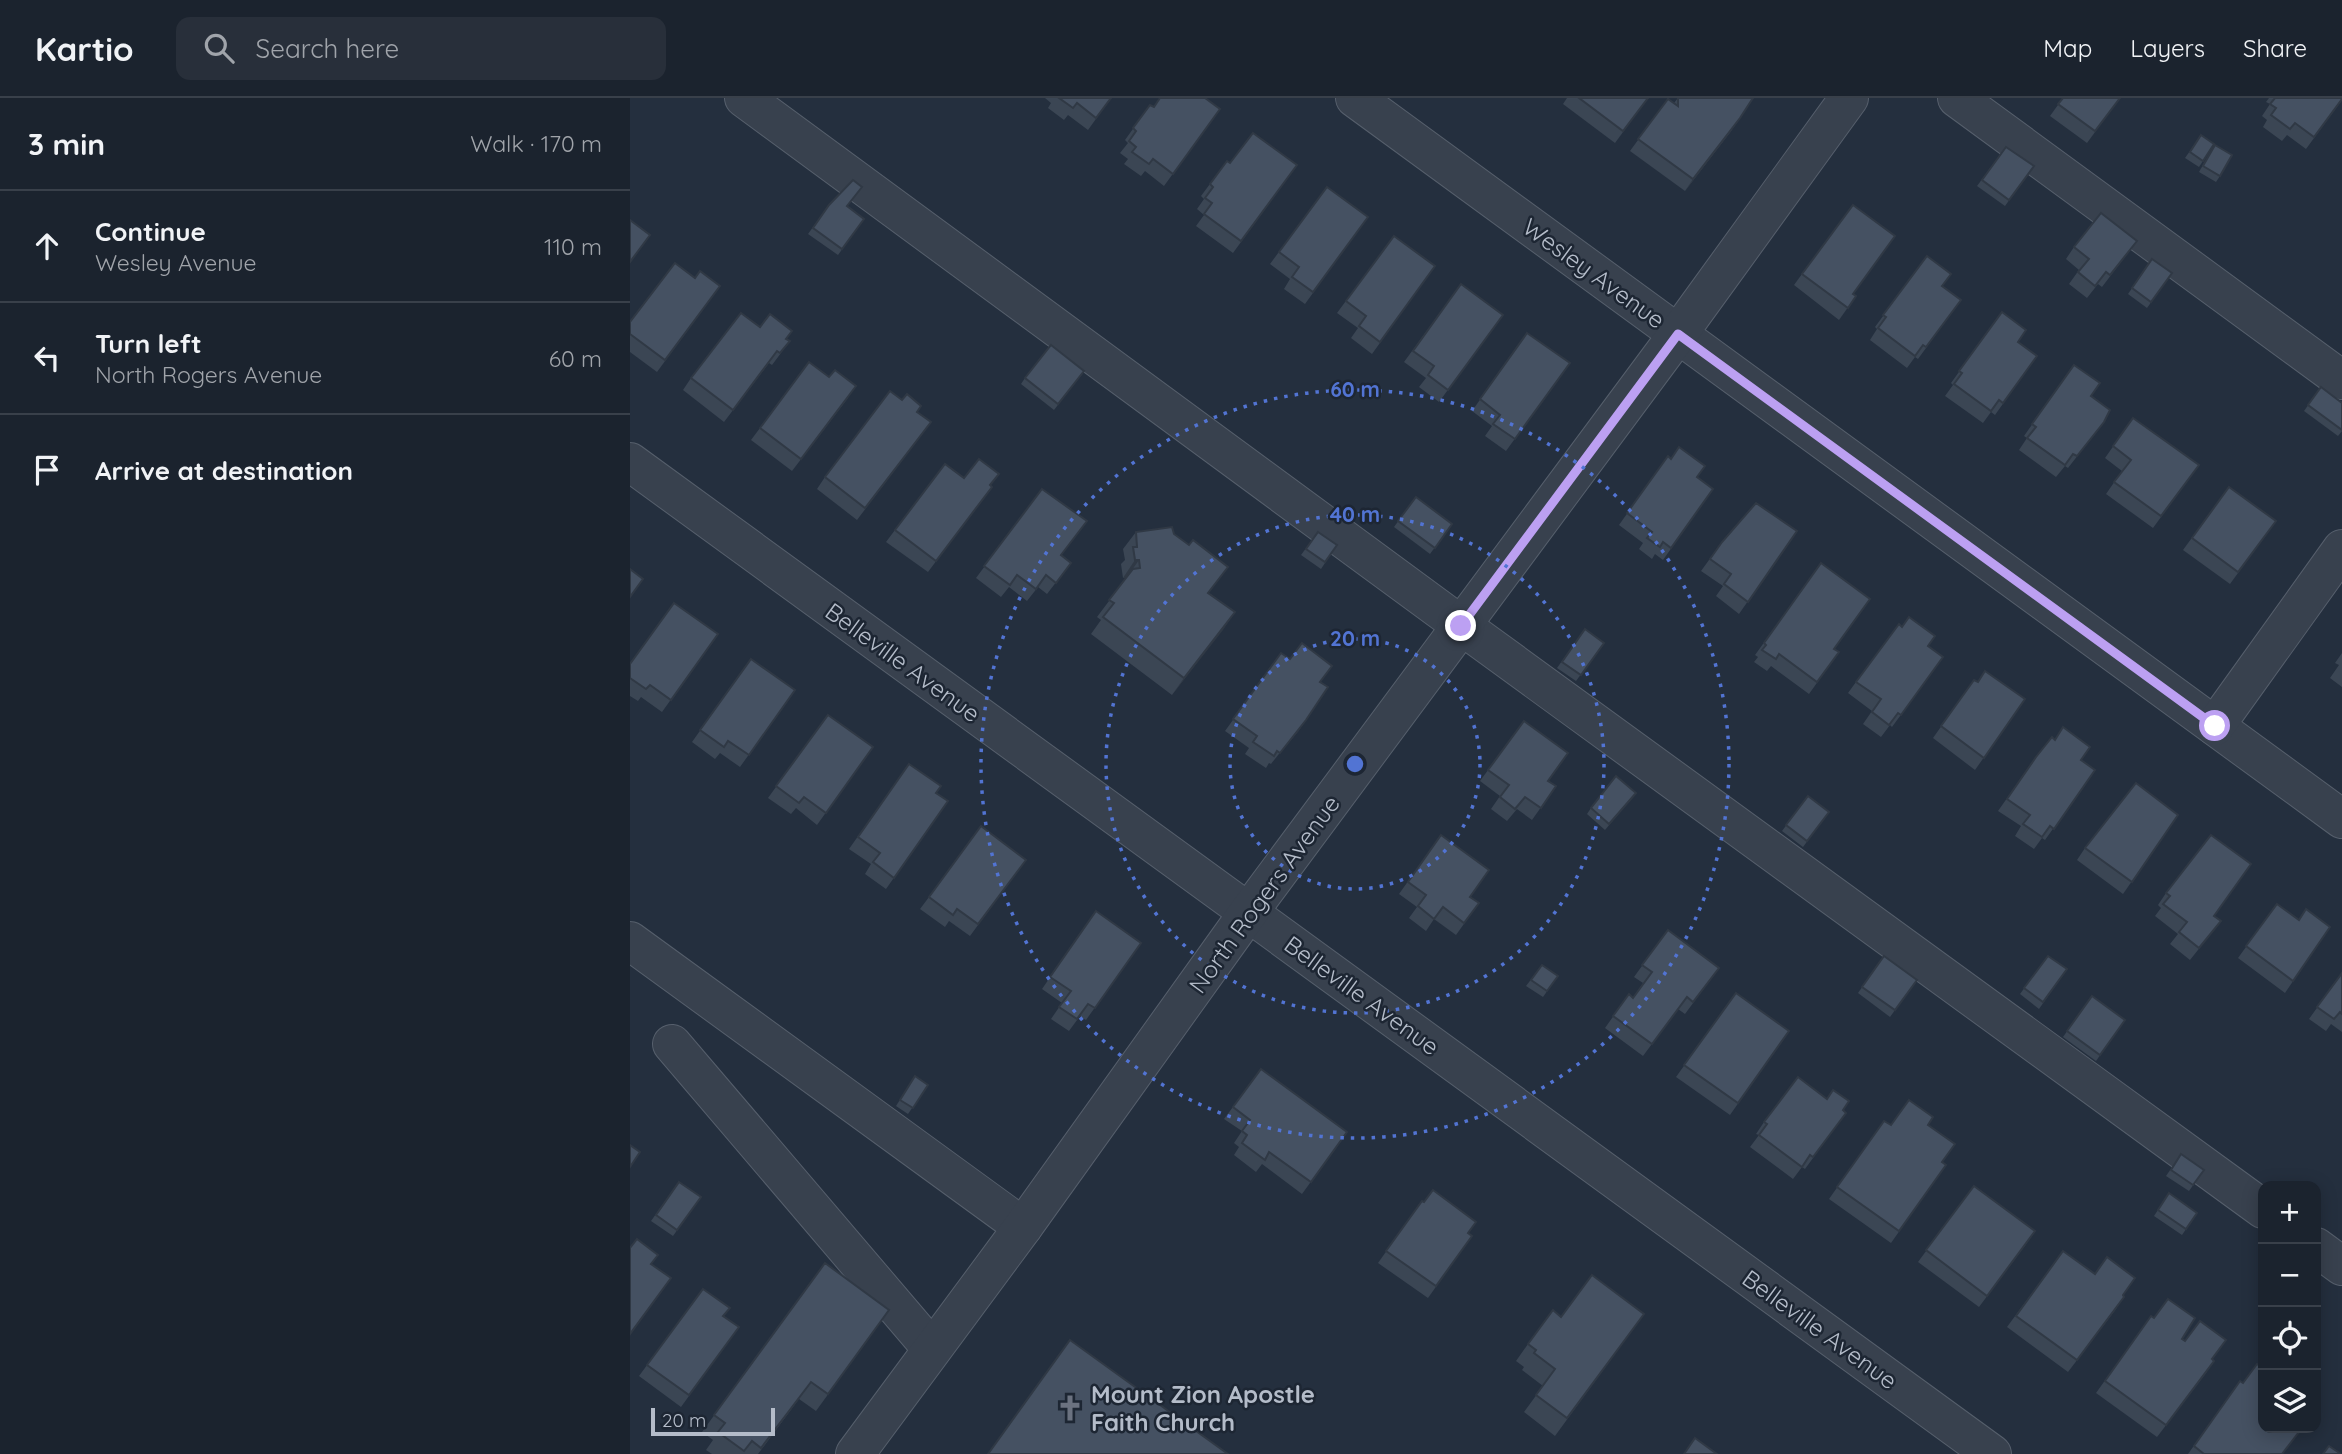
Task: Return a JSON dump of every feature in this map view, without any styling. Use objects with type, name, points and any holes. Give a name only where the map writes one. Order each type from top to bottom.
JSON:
[{"type":"street","points":[[744,98],[1461,626],[2258,1205]]},
{"type":"street","name":"Wesley Avenue","points":[[1355,98],[2342,819]]},
{"type":"street","name":"North Rogers Avenue","points":[[855,1454],[1023,1227],[1248,913],[1678,334],[1849,98]]},
{"type":"street","points":[[1957,98],[2342,380]]},
{"type":"street","name":"Belleville Avenue","points":[[630,463],[1992,1454]]},
{"type":"street","points":[[2215,726],[2342,549]]},
{"type":"street","points":[[630,941],[1023,1227]]},
{"type":"street","points":[[672,1044],[932,1349]]},
{"type":"street","points":[[2321,1251],[2342,1266]]},
{"type":"building","points":[[1059,98],[1111,98],[1096,118],[1077,103],[1073,108]]},
{"type":"building","points":[[1160,98],[1205,98],[1220,109],[1173,174],[1153,159],[1149,164],[1132,152],[1136,147],[1129,141],[1136,131],[1133,128],[1150,105],[1154,107]]},
{"type":"building","points":[[1579,98],[1648,98],[1623,131]]},
{"type":"building","points":[[1678,98],[1753,98],[1693,179],[1638,139],[1668,99],[1678,106]]},
{"type":"building","points":[[2063,98],[2120,98],[2095,131],[2058,104]]},
{"type":"building","points":[[2275,98],[2342,99],[2314,137],[2295,123],[2290,129],[2271,115],[2276,108],[2270,104]]},
{"type":"building","points":[[1253,133],[1297,165],[1241,241],[1204,214],[1212,203],[1205,198],[1213,187],[1210,184]]},
{"type":"building","points":[[2201,135],[2214,144],[2203,161],[2190,152]]},
{"type":"building","points":[[2215,145],[2232,155],[2220,176],[2203,166]]},
{"type":"building","points":[[2006,147],[2034,166],[2009,200],[1982,180]]},
{"type":"building","points":[[853,180],[862,187],[847,206],[864,219],[842,249],[813,228],[829,205]]},
{"type":"building","points":[[1327,187],[1368,217],[1313,292],[1292,277],[1299,267],[1279,252]]},
{"type":"building","points":[[1853,205],[1895,236],[1853,294],[1856,296],[1848,308],[1802,274]]},
{"type":"building","points":[[2101,213],[2137,241],[2110,275],[2106,272],[2095,286],[2078,272],[2089,259],[2074,247]]},
{"type":"building","points":[[630,220],[650,235],[630,262]]},
{"type":"building","points":[[1394,236],[1435,266],[1380,342],[1359,326],[1366,316],[1346,301]]},
{"type":"building","points":[[1927,256],[1951,274],[1942,286],[1961,300],[1926,347],[1923,345],[1915,356],[1878,328],[1886,317],[1883,315]]},
{"type":"building","points":[[2152,259],[2172,273],[2151,302],[2132,288]]},
{"type":"building","points":[[675,263],[695,278],[700,271],[720,286],[665,360],[630,334],[630,322]]},
{"type":"building","points":[[1461,284],[1503,315],[1448,390],[1428,375],[1434,366],[1413,351]]},
{"type":"building","points":[[2002,312],[2026,330],[2018,342],[2037,356],[2003,403],[1999,400],[1991,411],[1954,384],[1962,373],[1959,371]]},
{"type":"building","points":[[741,313],[760,327],[770,314],[792,331],[786,339],[790,341],[780,353],[777,351],[733,410],[691,378]]},
{"type":"building","points":[[1527,333],[1570,363],[1515,439],[1493,424],[1500,415],[1480,399]]},
{"type":"building","points":[[1051,345],[1084,371],[1058,404],[1025,378]]},
{"type":"building","points":[[809,362],[829,377],[835,370],[856,386],[801,459],[760,428]]},
{"type":"building","points":[[2074,365],[2100,383],[2091,396],[2110,410],[2104,422],[2077,456],[2073,454],[2065,465],[2027,438],[2036,427],[2032,424]]},
{"type":"building","points":[[2321,387],[2342,403],[2342,430],[2308,405]]},
{"type":"building","points":[[890,391],[902,400],[907,394],[921,406],[917,412],[931,422],[865,508],[825,477]]},
{"type":"building","points":[[2133,418],[2199,465],[2161,516],[2114,482],[2131,460],[2113,446]]},
{"type":"building","points":[[1679,447],[1705,466],[1697,477],[1713,489],[1671,548],[1663,542],[1660,547],[1647,538],[1652,532],[1627,513],[1668,456],[1671,459]]},
{"type":"building","points":[[979,459],[999,474],[936,561],[895,530],[945,464],[964,478]]},
{"type":"building","points":[[2229,487],[2276,521],[2238,572],[2192,538]]},
{"type":"building","points":[[1042,489],[1087,521],[1061,555],[1071,563],[1056,583],[1046,575],[1036,589],[1017,575],[1010,585],[984,566]]},
{"type":"building","points":[[1416,497],[1452,524],[1435,548],[1398,521]]},
{"type":"building","points":[[1756,503],[1797,531],[1748,602],[1724,584],[1731,574],[1710,559]]},
{"type":"building","points":[[1172,527],[1174,534],[1189,545],[1193,540],[1228,567],[1208,593],[1235,612],[1184,678],[1103,617],[1114,603],[1109,600],[1133,569],[1140,568],[1139,560],[1135,560],[1133,547],[1137,547],[1136,532]]},
{"type":"building","points":[[1318,532],[1337,545],[1325,562],[1306,549]]},
{"type":"building","points":[[1821,563],[1870,599],[1834,649],[1839,652],[1817,682],[1779,654],[1776,659],[1762,650],[1766,645],[1764,643]]},
{"type":"building","points":[[630,569],[643,579],[630,597]]},
{"type":"building","points":[[674,603],[718,634],[671,700],[650,685],[646,689],[630,678],[630,664]]},
{"type":"building","points":[[1909,617],[1935,636],[1928,646],[1943,657],[1901,715],[1898,713],[1889,725],[1872,712],[1881,699],[1856,682],[1899,624],[1902,627]]},
{"type":"building","points":[[1585,629],[1604,643],[1581,675],[1562,662]]},
{"type":"building","points":[[1302,643],[1332,666],[1320,682],[1328,687],[1306,720],[1280,753],[1277,751],[1274,756],[1253,742],[1257,736],[1233,719],[1281,653],[1290,659]]},
{"type":"building","points":[[751,659],[795,690],[749,755],[728,741],[724,747],[700,730]]},
{"type":"building","points":[[1985,671],[2025,699],[1984,758],[1941,726],[1974,680],[1978,682]]},
{"type":"building","points":[[828,715],[873,747],[826,813],[804,797],[799,803],[776,786]]},
{"type":"building","points":[[1524,721],[1568,753],[1548,781],[1556,786],[1541,808],[1525,797],[1515,809],[1500,797],[1509,785],[1488,770]]},
{"type":"building","points":[[2063,727],[2090,747],[2081,760],[2095,770],[2054,829],[2050,826],[2042,837],[2023,824],[2030,815],[2007,799],[2036,757],[2052,737],[2055,740]]},
{"type":"building","points":[[909,764],[941,786],[936,793],[948,801],[894,878],[873,862],[880,853],[858,837]]},
{"type":"building","points":[[1616,776],[1636,793],[1609,824],[1591,808]]},
{"type":"building","points":[[2136,783],[2178,815],[2132,882],[2085,848]]},
{"type":"building","points":[[1808,796],[1829,812],[1807,841],[1786,825]]},
{"type":"building","points":[[981,826],[1026,860],[978,924],[957,909],[953,915],[929,897]]},
{"type":"building","points":[[1441,835],[1489,870],[1470,897],[1479,903],[1464,923],[1443,907],[1434,919],[1418,906],[1426,895],[1408,882]]},
{"type":"building","points":[[2211,835],[2251,864],[2214,916],[2221,921],[2199,948],[2179,932],[2187,922],[2163,904],[2170,896],[2166,893]]},
{"type":"building","points":[[2277,904],[2299,920],[2306,909],[2330,927],[2293,981],[2246,946]]},
{"type":"building","points":[[1096,911],[1141,943],[1095,1008],[1088,1004],[1077,1019],[1059,1007],[1071,991],[1050,977]]},
{"type":"building","points":[[1668,930],[1719,968],[1693,1002],[1687,997],[1652,1044],[1613,1016],[1629,994],[1633,998],[1652,972],[1642,965]]},
{"type":"building","points":[[1884,956],[1917,980],[1895,1010],[1862,987]]},
{"type":"building","points":[[2048,956],[2067,969],[2043,1002],[2024,988]]},
{"type":"building","points":[[1542,965],[1558,976],[1547,991],[1531,980]]},
{"type":"building","points":[[2342,973],[2342,1014],[2340,1012],[2334,1019],[2317,1007]]},
{"type":"building","points":[[1736,993],[1789,1031],[1738,1103],[1684,1065]]},
{"type":"building","points":[[2092,996],[2125,1020],[2100,1055],[2067,1031]]},
{"type":"building","points":[[1261,1069],[1347,1132],[1311,1182],[1269,1152],[1265,1160],[1242,1143],[1247,1135],[1242,1131],[1250,1120],[1233,1107]]},
{"type":"building","points":[[915,1076],[928,1085],[913,1108],[900,1100]]},
{"type":"building","points":[[1798,1077],[1827,1099],[1833,1090],[1849,1101],[1843,1110],[1846,1113],[1813,1157],[1810,1155],[1802,1167],[1759,1135],[1767,1124],[1764,1122]]},
{"type":"building","points":[[1909,1100],[1933,1117],[1928,1125],[1955,1144],[1942,1162],[1946,1165],[1899,1231],[1837,1187],[1884,1121],[1891,1125]]},
{"type":"building","points":[[630,1145],[640,1152],[630,1167]]},
{"type":"building","points":[[2181,1154],[2204,1170],[2193,1185],[2171,1170]]},
{"type":"building","points":[[679,1182],[701,1197],[677,1230],[656,1215]]},
{"type":"building","points":[[1974,1186],[2035,1231],[1987,1296],[1926,1250]]},
{"type":"building","points":[[1433,1190],[1476,1222],[1468,1233],[1472,1236],[1436,1286],[1386,1251]]},
{"type":"building","points":[[2169,1193],[2197,1213],[2186,1229],[2158,1210]]},
{"type":"building","points":[[637,1239],[658,1255],[651,1264],[671,1278],[630,1334],[630,1248]]},
{"type":"building","points":[[2063,1251],[2095,1274],[2107,1257],[2135,1278],[2077,1360],[2016,1316]]},
{"type":"building","points":[[825,1263],[889,1310],[828,1394],[811,1382],[761,1448],[752,1441],[744,1451],[718,1432],[725,1423],[714,1415]]},
{"type":"building","points":[[1592,1275],[1644,1314],[1567,1418],[1536,1395],[1555,1369],[1534,1353],[1536,1350],[1528,1344],[1553,1310],[1561,1317]]},
{"type":"building","points":[[703,1289],[730,1308],[723,1316],[739,1327],[689,1395],[647,1365]]},
{"type":"building","points":[[2168,1299],[2195,1318],[2182,1339],[2185,1341],[2200,1321],[2226,1340],[2212,1359],[2214,1361],[2166,1425],[2105,1381],[2151,1316],[2154,1318]]},
{"type":"building","name":"Mount Zion Apostle Faith Church","points":[[1070,1340],[1228,1454],[988,1454]]},
{"type":"building","points":[[2258,1365],[2258,1433],[2298,1433],[2282,1454],[2204,1454],[2194,1446],[2240,1381],[2243,1383]]},
{"type":"building","points":[[1695,1438],[1717,1454],[1684,1454]]},
{"type":"building","points":[[2329,1446],[2341,1454],[2323,1454]]},
{"type":"place","name":"Mount Zion Apostle Faith Church","points":[[1070,1408]]},
{"type":"route","points":[[1461,626],[1678,334],[2215,726]]}]
